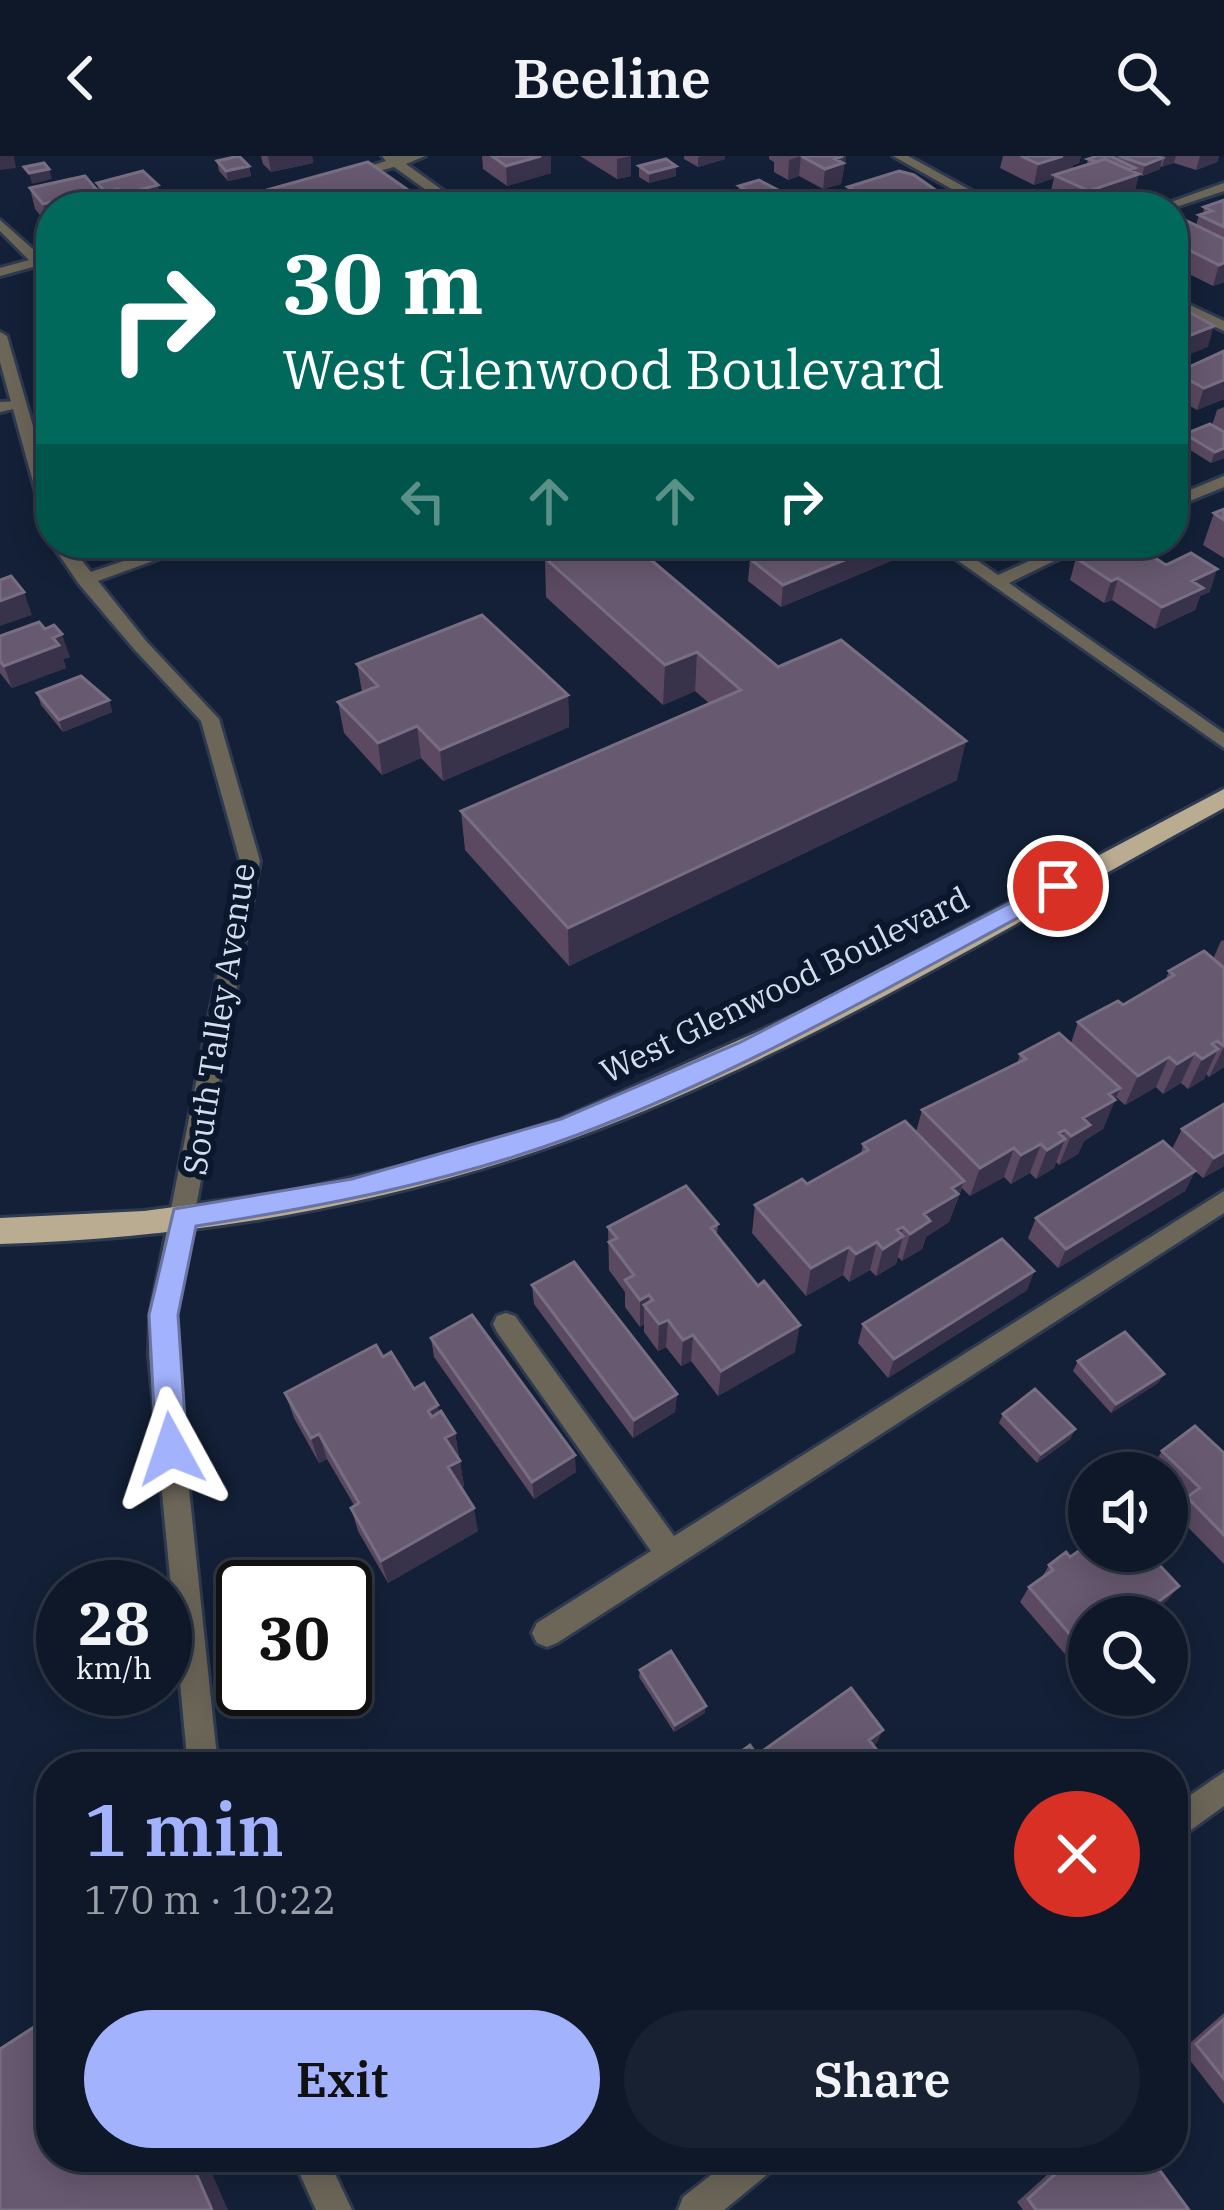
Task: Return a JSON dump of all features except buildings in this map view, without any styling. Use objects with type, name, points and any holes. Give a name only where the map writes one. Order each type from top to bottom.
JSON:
[{"type":"main road","name":"West Glenwood Boulevard","points":[[0,1231],[184,1217],[282,1204],[424,1172],[609,1112],[788,1030],[1224,797]]},
{"type":"street","points":[[326,182],[390,159],[418,156]]},
{"type":"street","points":[[898,156],[966,192]]},
{"type":"street","points":[[390,159],[437,192]]},
{"type":"street","points":[[1188,199],[1224,187]]},
{"type":"street","points":[[0,224],[36,253]]},
{"type":"street","points":[[0,272],[36,262]]},
{"type":"street","points":[[1188,309],[1224,327]]},
{"type":"street","points":[[0,336],[36,464]]},
{"type":"street","points":[[0,407],[20,406]]},
{"type":"street","points":[[1188,497],[1224,481]]},
{"type":"street","name":"South Talley Avenue","points":[[70,558],[210,719],[250,861],[167,1294],[163,1355],[202,1752]]},
{"type":"street","points":[[85,580],[150,558]]},
{"type":"street","points":[[962,558],[1224,742]]},
{"type":"street","points":[[996,582],[1050,558]]},
{"type":"street","points":[[547,1633],[1224,1201]]},
{"type":"street","points":[[506,1324],[670,1554]]},
{"type":"street","points":[[1188,1816],[1224,1786]]},
{"type":"street","points":[[316,2172],[334,2210]]},
{"type":"street","points":[[696,2210],[743,2172]]},
{"type":"route","points":[[171,1449],[164,1315],[184,1217],[352,1190],[568,1128],[693,1077],[1058,886]]}]
